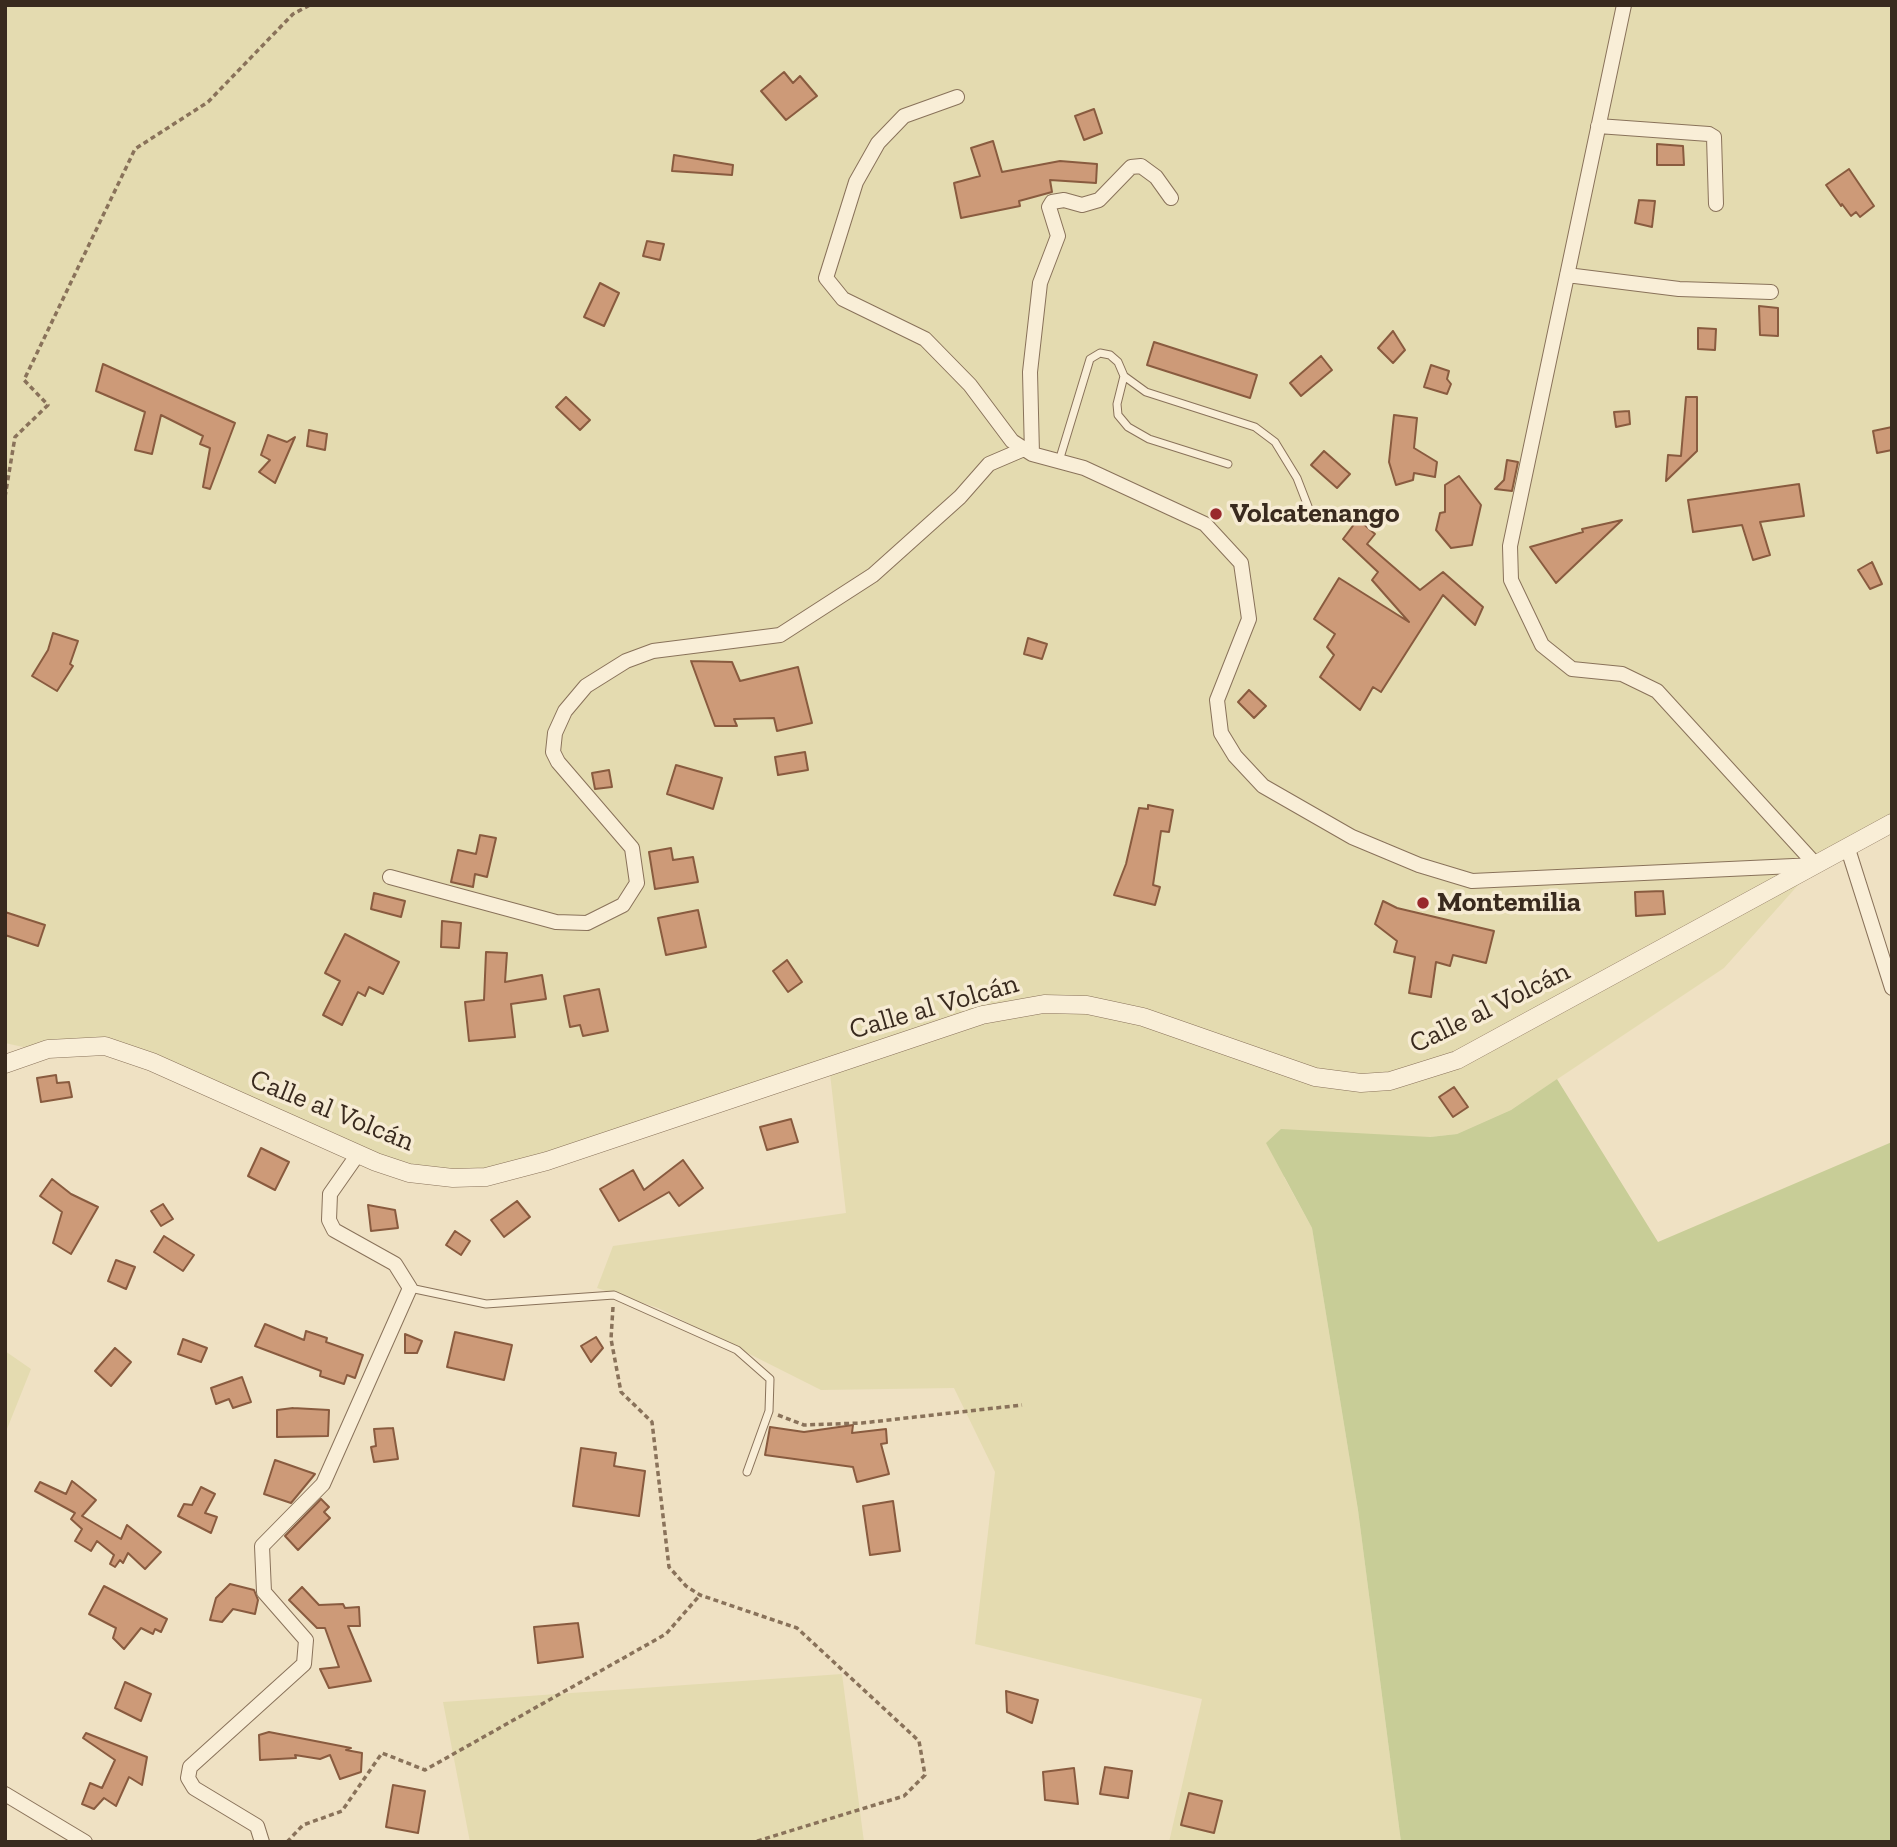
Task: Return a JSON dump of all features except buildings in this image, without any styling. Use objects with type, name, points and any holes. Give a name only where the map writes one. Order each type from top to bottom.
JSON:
[{"type":"street","points":[[1623,5],[1510,546],[1511,580],[1542,645],[1572,669],[1622,674],[1657,691],[1816,865]]},
{"type":"street","points":[[957,97],[904,116],[878,143],[856,182],[826,278],[843,299],[925,340],[970,386],[1012,441],[1028,451],[1084,468],[1205,524],[1241,563],[1249,620],[1217,700],[1221,733],[1235,756],[1263,786],[1352,837],[1419,865],[1472,881],[1816,865]]},
{"type":"street","points":[[1598,127],[1709,134],[1714,137],[1716,204]]},
{"type":"street","points":[[1028,451],[1030,372],[1040,283],[1058,236],[1049,207],[1052,202],[1064,200],[1082,205],[1099,200],[1131,167],[1141,166],[1156,177],[1171,198]]},
{"type":"street","points":[[1567,275],[1679,289],[1771,292]]},
{"type":"street","points":[[390,877],[556,922],[587,923],[623,905],[637,883],[632,848],[558,762],[553,752],[555,733],[565,711],[586,686],[601,674],[653,651],[780,635],[873,575],[960,497],[989,464],[1028,451]]},
{"type":"street","name":"Calle al Volcán","points":[[5,1065],[48,1049],[105,1046],[152,1062],[358,1154],[424,1175],[486,1177],[547,1161],[990,1013],[1044,1004],[1096,1006],[1143,1017],[1315,1077],[1361,1083],[1390,1081],[1457,1059],[1892,823]]},
{"type":"street","points":[[1848,849],[1892,988]]},
{"type":"street","points":[[262,1842],[257,1826],[194,1788],[188,1778],[190,1767],[304,1664],[306,1640],[264,1592],[262,1546],[323,1484],[410,1288],[395,1264],[334,1230],[329,1220],[330,1195],[358,1154]]},
{"type":"street","points":[[5,1794],[85,1842]]},
{"type":"lane","points":[[1059,461],[1090,359],[1100,353],[1110,355],[1124,376],[1146,392],[1255,427],[1275,442],[1287,458],[1309,509]]},
{"type":"lane","points":[[1124,376],[1117,404],[1118,415],[1128,427],[1149,439],[1228,464]]},
{"type":"lane","points":[[410,1288],[486,1304],[614,1295],[737,1350],[770,1379],[769,1411],[747,1472]]},
{"type":"path","points":[[5,497],[15,437],[48,405],[24,380],[135,149],[208,102],[293,14],[310,5]]},
{"type":"path","points":[[614,1295],[611,1339],[621,1392],[652,1422],[669,1567],[686,1586],[700,1595],[797,1628],[919,1741],[925,1775],[904,1796],[754,1842]]},
{"type":"path","points":[[769,1411],[804,1425],[862,1423],[1022,1405]]},
{"type":"path","points":[[286,1842],[303,1825],[342,1811],[382,1753],[425,1770],[666,1634],[700,1595]]},
{"type":"shaded area","points":[[5,5],[1892,5],[1892,823],[1816,865],[1724,968],[1511,1110],[1457,1134],[1430,1137],[1284,1177],[1312,1228],[1358,1510],[1401,1842],[1169,1842],[1202,1699],[975,1644],[995,1472],[954,1388],[821,1390],[658,1308],[597,1288],[613,1246],[846,1213],[829,1065],[486,1177],[401,1170],[135,1055],[41,1051],[5,1043]]},
{"type":"shaded area","points":[[5,1351],[31,1369],[5,1434]]},
{"type":"shaded area","points":[[842,1674],[864,1842],[470,1842],[443,1702]]},
{"type":"green space","points":[[1557,1079],[1658,1242],[1892,1142],[1892,1842],[1401,1842],[1358,1510],[1312,1228],[1266,1143],[1281,1129],[1430,1137],[1457,1134],[1511,1110]]},
{"type":"place","name":"Volcatenango","points":[[1216,514]]},
{"type":"place","name":"Montemilia","points":[[1423,903]]}]
